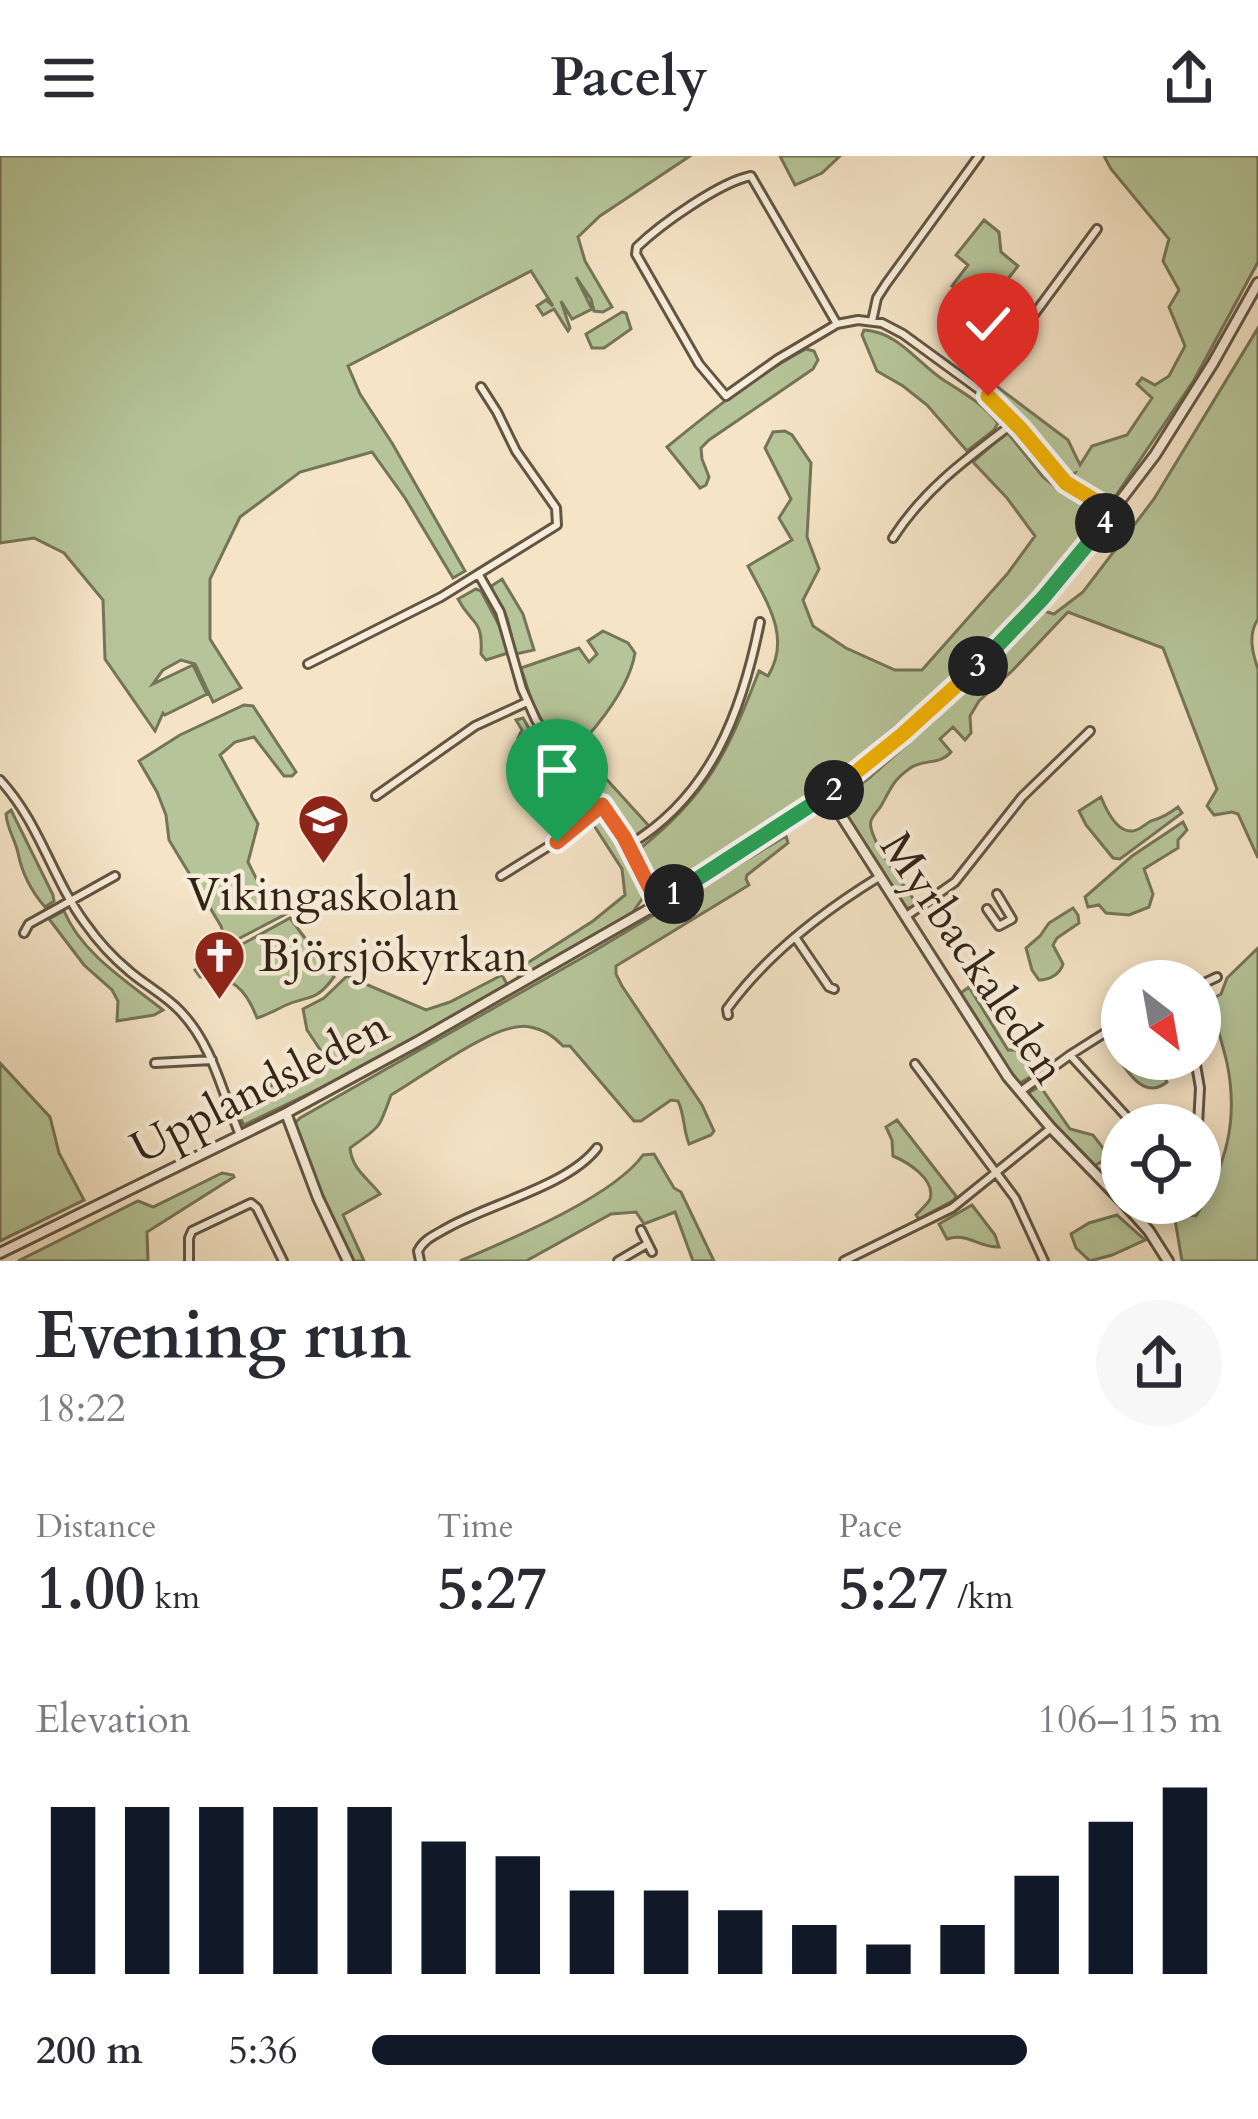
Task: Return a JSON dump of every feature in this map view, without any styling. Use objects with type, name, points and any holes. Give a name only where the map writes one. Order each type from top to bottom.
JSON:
[{"type":"street","points":[[872,321],[886,284],[979,157]]},
{"type":"street","points":[[837,324],[752,176],[676,216],[640,243],[636,254],[699,364],[726,396],[837,324],[872,321],[903,334],[979,389],[1015,422],[1066,483],[1114,512]]},
{"type":"street","points":[[979,389],[1097,229]]},
{"type":"street","name":"Upplandsleden","points":[[0,1253],[286,1113],[417,1042],[658,904],[828,795],[972,672],[1054,585],[1155,455],[1258,283]]},
{"type":"street","points":[[308,664],[479,575],[557,525],[556,508],[516,451],[481,387]]},
{"type":"street","points":[[893,538],[936,484],[1015,422]]},
{"type":"street","points":[[479,575],[500,612],[527,702],[552,748],[602,805],[658,904]]},
{"type":"street","points":[[628,845],[669,817],[713,760],[743,692],[760,622]]},
{"type":"street","points":[[376,796],[479,724],[527,702]]},
{"type":"street","points":[[904,917],[955,882],[1022,797],[1090,731]]},
{"type":"street","points":[[0,780],[34,827],[70,901],[100,943],[178,1008],[199,1036],[240,1135]]},
{"type":"street","name":"Myrbackaleden","points":[[828,795],[990,1052],[1051,1129],[1101,1180]]},
{"type":"street","points":[[501,876],[557,842],[602,805]]},
{"type":"street","points":[[24,933],[28,924],[115,876]]},
{"type":"street","points":[[728,1015],[737,995],[795,938],[879,877]]},
{"type":"street","points":[[987,909],[999,926],[1012,919],[997,894]]},
{"type":"street","points":[[795,938],[834,989]]},
{"type":"street","points":[[1020,1092],[1101,1035]]},
{"type":"street","points":[[1070,1054],[1115,1104]]},
{"type":"street","points":[[155,1063],[212,1060]]},
{"type":"street","points":[[914,1064],[1020,1206],[1044,1261]]},
{"type":"street","points":[[286,1113],[345,1260]]},
{"type":"street","points":[[844,1261],[952,1208],[1051,1129]]},
{"type":"street","points":[[420,1261],[423,1242],[472,1214],[562,1175],[596,1148]]},
{"type":"street","points":[[189,1261],[191,1231],[251,1203],[283,1261]]},
{"type":"street","name":"Myrbackaleden","points":[[1143,1224],[1168,1261]]},
{"type":"street","points":[[618,1261],[650,1248],[641,1230]]},
{"type":"green space","points":[[0,156],[690,156],[600,216],[578,237],[585,261],[612,307],[594,311],[576,277],[592,309],[572,319],[561,301],[568,331],[554,309],[543,315],[537,306],[546,300],[553,306],[531,271],[348,366],[465,571],[453,578],[372,452],[300,472],[240,517],[210,579],[210,639],[241,688],[213,702],[195,664],[181,660],[163,670],[153,684],[193,665],[207,694],[163,713],[155,731],[105,659],[103,600],[64,553],[34,538],[0,543]]},
{"type":"green space","points":[[780,156],[840,156],[822,173],[795,185]]},
{"type":"green space","points":[[1104,156],[1258,156],[1258,262],[1194,380],[1096,525],[977,656],[826,785],[661,894],[637,851],[682,811],[713,771],[759,671],[768,676],[775,662],[774,620],[748,566],[792,540],[779,518],[791,499],[765,448],[773,432],[792,435],[811,463],[807,537],[819,569],[803,600],[813,626],[846,648],[895,670],[922,670],[1035,536],[973,462],[1007,432],[1043,477],[1062,492],[1075,473],[1067,475],[986,392],[991,382],[1068,440],[1080,465],[1092,446],[1127,435],[1152,398],[1137,384],[1142,378],[1155,385],[1169,376],[1185,346],[1169,307],[1179,290],[1163,261],[1169,239]]},
{"type":"green space","points":[[984,220],[999,232],[1001,252],[1018,266],[986,307],[952,286],[968,265],[956,255]]},
{"type":"green space","points":[[622,312],[631,329],[604,348],[592,348],[586,334]]},
{"type":"green space","points":[[1258,328],[1258,619],[1252,643],[1258,669],[1258,858],[1238,814],[1214,815],[1207,806],[1217,789],[1163,648],[1068,612],[979,701],[965,740],[953,727],[940,739],[951,752],[903,773],[873,817],[875,838],[916,903],[903,909],[842,808],[843,797],[930,724],[1039,615],[1044,611],[1054,614],[1083,592],[1154,499]]},
{"type":"green space","points":[[864,330],[898,342],[973,399],[998,423],[994,430],[967,451],[927,405],[877,371]]},
{"type":"green space","points":[[806,349],[814,351],[818,360],[813,369],[701,448],[709,477],[700,488],[667,447],[751,382]]},
{"type":"green space","points":[[502,579],[523,614],[534,650],[516,654],[507,618],[490,587]]},
{"type":"green space","points":[[476,589],[500,627],[508,653],[486,660],[478,627],[458,599]]},
{"type":"green space","points":[[603,631],[628,643],[635,653],[620,691],[580,750],[649,826],[630,840],[553,742],[521,668],[579,648],[589,662],[597,654],[588,641]]},
{"type":"green space","points":[[244,705],[253,706],[296,772],[284,776],[254,737],[235,742],[220,755],[258,824],[248,862],[286,914],[211,953],[208,949],[223,933],[221,926],[169,840],[166,815],[139,761],[180,735]]},
{"type":"green space","points":[[523,718],[553,770],[583,804],[585,809],[577,815],[529,761],[518,738],[522,730],[516,720]]},
{"type":"green space","points":[[1101,797],[1112,818],[1127,831],[1178,807],[1182,813],[1120,859],[1113,858],[1079,811]]},
{"type":"green space","points":[[11,810],[53,895],[54,901],[45,907],[22,868],[6,814]]},
{"type":"green space","points":[[600,819],[643,885],[642,899],[633,912],[521,980],[515,971],[625,895],[622,869],[593,824]]},
{"type":"green space","points":[[1183,822],[1187,830],[1178,848],[1144,869],[1153,894],[1149,907],[1129,915],[1106,913],[1099,905],[1088,907],[1085,897],[1132,856]]},
{"type":"green space","points":[[786,836],[788,843],[747,875],[749,885],[616,966],[622,986],[702,1105],[714,1131],[711,1135],[689,1144],[678,1101],[671,1100],[634,1121],[570,1046],[530,1027],[499,1032],[391,1095],[377,1127],[350,1148],[357,1168],[380,1194],[343,1215],[364,1261],[351,1261],[319,1191],[295,1123],[300,1118]]},
{"type":"green space","points":[[1073,908],[1079,923],[1053,945],[1062,968],[1039,980],[1026,948],[1049,923]]},
{"type":"green space","points":[[64,911],[94,954],[163,1010],[117,1021],[118,1001],[112,990],[84,965],[49,919]]},
{"type":"green space","points":[[290,918],[334,977],[316,995],[257,1018],[236,986],[221,978],[200,977],[195,970]]},
{"type":"green space","points":[[1258,948],[1258,1261],[1182,1261],[1176,1224],[1221,1224],[1221,1163],[1231,1104],[1221,1041],[1221,994],[1227,978]]},
{"type":"green space","points":[[502,975],[508,986],[370,1064],[244,1125],[232,1103],[323,1054],[307,1030],[303,1009],[324,998],[347,976],[426,1010]]},
{"type":"green space","points":[[969,987],[1008,1050],[1016,1050],[1033,1075],[1017,1085],[958,995]]},
{"type":"green space","points":[[0,1063],[50,1117],[59,1153],[84,1200],[0,1241]]},
{"type":"green space","points":[[1135,1080],[1167,1082],[1150,1088]]},
{"type":"green space","points":[[1040,1086],[1070,1129],[1093,1135],[1101,1145],[1101,1162],[1094,1166],[1082,1157],[1027,1094]]},
{"type":"green space","points":[[897,1120],[956,1196],[919,1219],[916,1215],[931,1192],[919,1172],[893,1156],[886,1127]]},
{"type":"green space","points":[[654,1154],[681,1192],[714,1261],[693,1261],[675,1212],[644,1224],[636,1212],[611,1214],[526,1261],[460,1261],[585,1201],[629,1171],[643,1155]]},
{"type":"green space","points":[[222,1173],[234,1177],[147,1232],[148,1261],[18,1261],[138,1201],[153,1207]]},
{"type":"green space","points":[[972,1205],[999,1247],[961,1237],[947,1239],[939,1224]]},
{"type":"green space","points":[[1101,1220],[1101,1224],[1127,1224],[1145,1240],[1090,1261],[1076,1248],[1071,1234]]},
{"type":"place","name":"Vikingaskolan","points":[[323,866]]},
{"type":"place","name":"Björsjökyrkan","points":[[220,1001]]},
{"type":"route","points":[[557,842],[602,805],[658,904],[828,795],[903,734],[1009,635],[1114,512],[1066,483],[988,396]]}]
